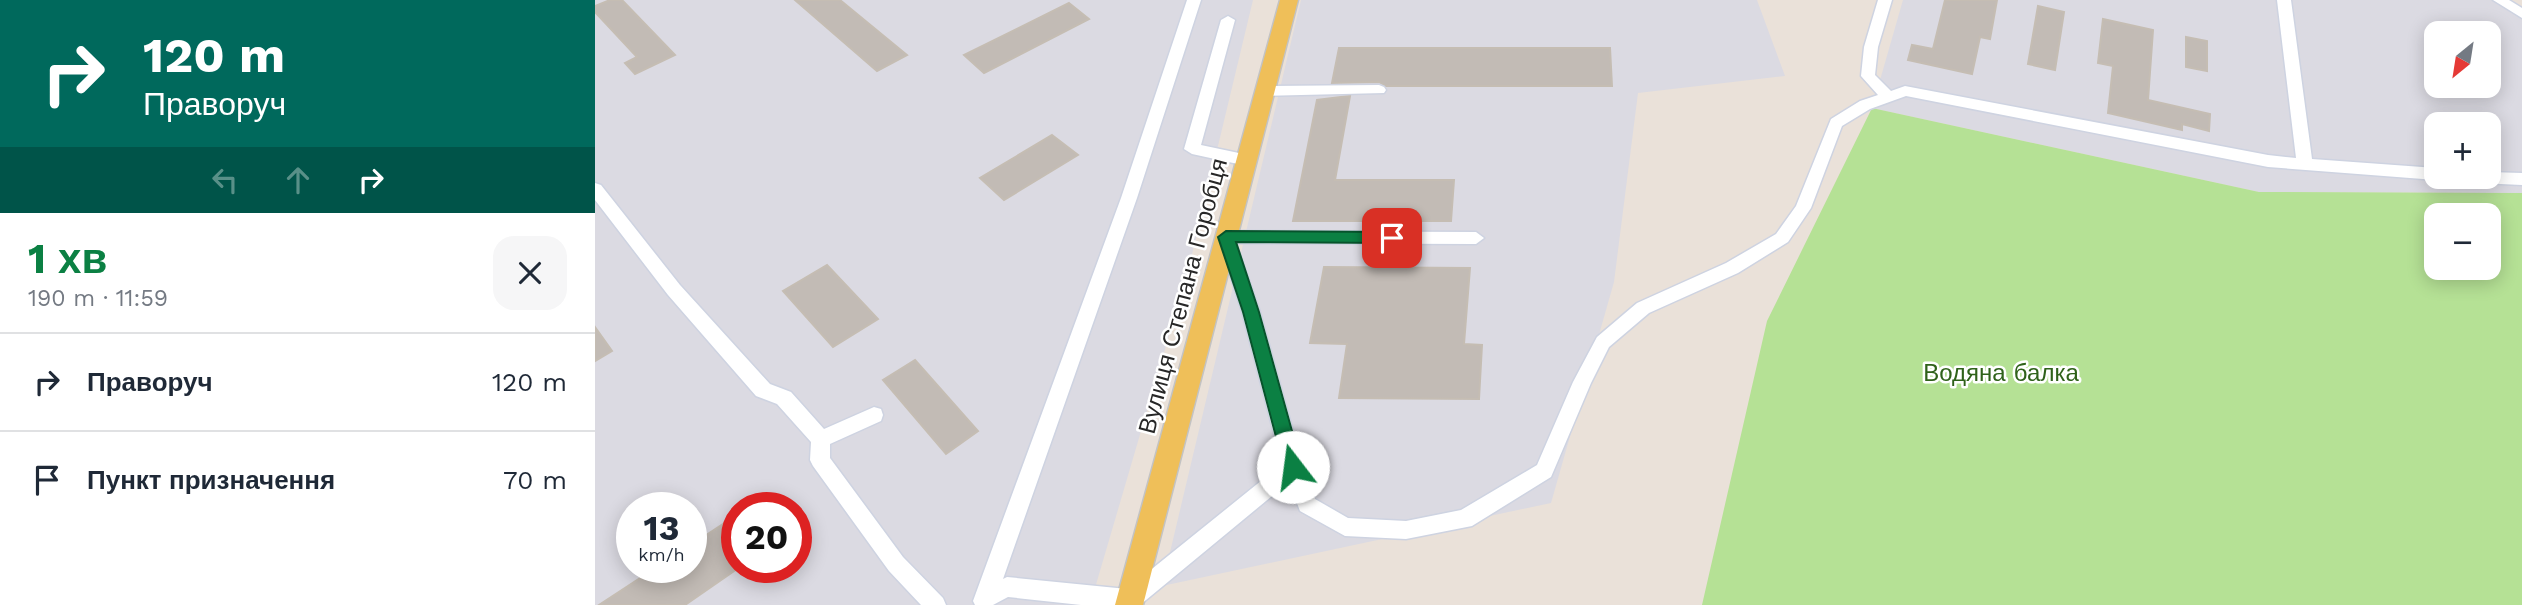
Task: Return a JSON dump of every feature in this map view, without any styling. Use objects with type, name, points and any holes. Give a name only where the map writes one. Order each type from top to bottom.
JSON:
[{"type":"main road","name":"Вулиця Степана Горобця","points":[[1129,602],[1289,0]]},
{"type":"lane","points":[[984,601],[1129,198],[1194,0]]},
{"type":"lane","points":[[1885,0],[1871,47],[1868,75],[1889,97]]},
{"type":"lane","points":[[2284,0],[2305,165]]},
{"type":"lane","points":[[2500,0],[2522,14]]},
{"type":"lane","points":[[1228,20],[1192,149],[1247,160]]},
{"type":"lane","points":[[1265,91],[1379,90]]},
{"type":"lane","points":[[1476,238],[1226,237],[1251,312],[1293,467],[1307,505],[1345,527],[1406,530],[1465,519],[1544,471],[1582,382],[1603,342],[1643,308],[1732,268],[1782,238],[1803,208],[1836,123],[1864,105],[1905,92],[2268,161],[2424,173]]},
{"type":"lane","points":[[2501,178],[2522,179]]},
{"type":"lane","points":[[595,189],[674,290],[763,390],[784,398],[821,439],[820,460],[896,564],[935,605]]},
{"type":"lane","points":[[821,439],[874,415]]},
{"type":"lane","points":[[984,601],[1007,587],[1129,602],[1293,467]]},
{"type":"shaded area","points":[[595,0],[1253,0],[1188,271],[1090,605],[595,605]]},
{"type":"shaded area","points":[[1301,0],[1757,0],[1785,76],[1638,93],[1614,282],[1551,503],[1162,586]]},
{"type":"shaded area","points":[[1903,0],[2509,0],[2522,9],[2522,193],[2259,192],[1872,108]]},
{"type":"green space","name":"Водяна балка","points":[[1872,108],[2259,192],[2522,193],[2522,605],[1702,605],[1767,321]]},
{"type":"building","points":[[610,0],[622,0],[675,55],[635,74],[625,63],[637,57],[595,12],[595,6]]},
{"type":"building","points":[[795,0],[840,0],[907,55],[877,71]]},
{"type":"building","points":[[1945,0],[1997,0],[1990,39],[1980,37],[1972,74],[1908,60],[1912,45],[1933,49]]},
{"type":"building","points":[[1069,3],[1089,19],[984,73],[964,55]]},
{"type":"building","points":[[2038,6],[2064,12],[2055,70],[2028,64]]},
{"type":"building","points":[[2103,19],[2153,30],[2148,100],[2210,114],[2209,131],[2182,124],[2182,130],[2108,113],[2113,66],[2098,63]]},
{"type":"building","points":[[2186,37],[2207,41],[2207,71],[2186,67]]},
{"type":"building","points":[[1339,48],[1610,48],[1612,86],[1386,86],[1379,82],[1332,83]]},
{"type":"building","points":[[1350,96],[1335,180],[1454,180],[1451,221],[1293,221],[1317,100]]},
{"type":"building","points":[[1052,135],[1078,155],[1004,200],[980,178]]},
{"type":"building","points":[[827,265],[878,319],[833,347],[783,291]]},
{"type":"building","points":[[1324,267],[1470,268],[1464,344],[1482,345],[1479,399],[1339,398],[1347,344],[1310,343]]},
{"type":"building","points":[[595,327],[612,351],[595,361]]},
{"type":"building","points":[[915,360],[978,431],[946,454],[883,380]]},
{"type":"building","points":[[721,525],[721,580],[685,605],[599,605],[633,583],[707,583],[707,534]]},
{"type":"route","points":[[1293,467],[1251,312],[1226,237],[1392,238]]}]
